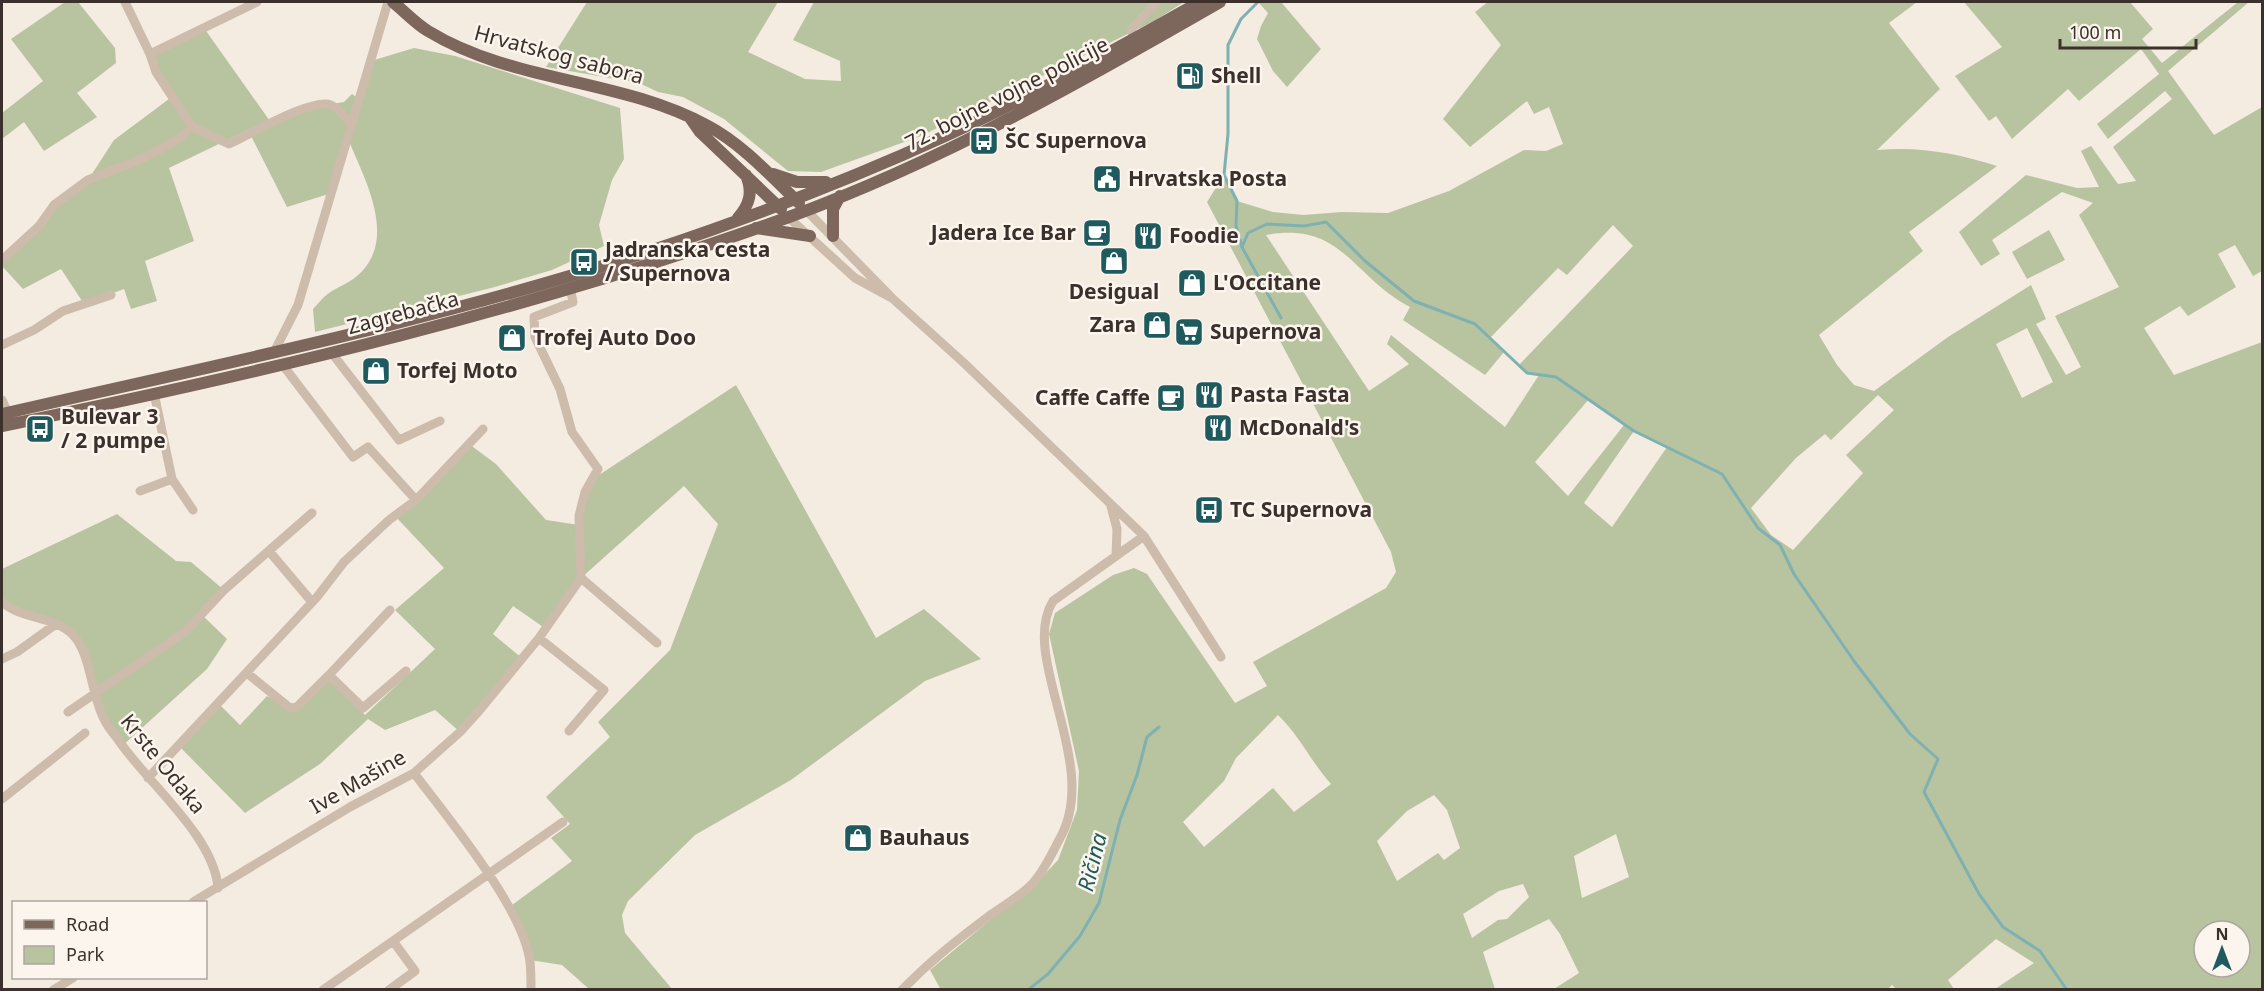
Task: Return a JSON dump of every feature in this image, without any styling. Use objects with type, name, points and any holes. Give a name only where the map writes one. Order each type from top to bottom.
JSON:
[{"type":"main road","name":"Hrvatskog sabora","points":[[390,2],[425,30],[462,49],[528,70],[645,99],[717,130],[765,170],[806,210]]},
{"type":"main road","name":"72. bojne vojne policije","points":[[794,198],[947,135],[1134,39],[1200,2]]},
{"type":"main road","name":"72. bojne vojne policije","points":[[806,210],[1011,118],[1220,2]]},
{"type":"main road","name":"Hrvatskog sabora","points":[[691,119],[700,132],[789,217]]},
{"type":"main road","points":[[765,170],[798,182],[833,182]]},
{"type":"main road","points":[[738,218],[749,200],[751,191],[745,173]]},
{"type":"main road","points":[[833,236],[833,209],[840,196]]},
{"type":"main road","name":"Zagrebačka","points":[[5,414],[273,354],[476,302],[654,249],[794,198]]},
{"type":"main road","name":"Zagrebačka","points":[[2,426],[331,352],[664,259],[806,210]]},
{"type":"main road","points":[[755,228],[810,237]]},
{"type":"street","points":[[125,2],[150,54],[156,72],[192,128],[229,144],[301,110],[321,104],[330,105],[352,124]]},
{"type":"street","points":[[150,54],[257,2]]},
{"type":"street","points":[[273,354],[298,305],[390,2]]},
{"type":"street","points":[[1134,39],[1131,29],[1157,2]]},
{"type":"street","points":[[2,260],[39,226],[54,205],[87,180],[139,160],[179,139],[192,128]]},
{"type":"street","points":[[806,210],[892,298],[964,363],[1144,536],[1221,657]]},
{"type":"street","points":[[789,217],[855,278],[892,298]]},
{"type":"street","points":[[570,287],[573,302],[534,317],[535,338],[560,389],[572,432],[598,470],[585,492],[579,516],[581,578],[657,643]]},
{"type":"street","points":[[2,345],[34,330],[63,311],[111,295]]},
{"type":"street","points":[[331,352],[399,440],[440,421]]},
{"type":"street","points":[[282,364],[353,457],[368,447],[416,500]]},
{"type":"street","points":[[154,393],[172,479],[193,510]]},
{"type":"street","points":[[2,400],[5,414]]},
{"type":"street","points":[[148,778],[312,602],[344,562],[416,500],[483,429]]},
{"type":"street","points":[[140,491],[172,479]]},
{"type":"street","points":[[1110,504],[1117,529],[1116,556]]},
{"type":"street","points":[[68,712],[94,692],[186,632],[224,590],[312,513]]},
{"type":"street","points":[[902,990],[936,955],[1033,883],[1061,838],[1071,811],[1072,777],[1063,721],[1045,653],[1043,625],[1046,612],[1053,601],[1144,536]]},
{"type":"street","points":[[269,551],[312,602]]},
{"type":"street","name":"Ive Mašine","points":[[196,901],[350,807],[414,772],[460,732],[539,638],[581,578]]},
{"type":"street","name":"Krste Odaka","points":[[2,602],[27,615],[56,624],[73,635],[84,653],[103,718],[148,778],[191,828],[217,873],[218,888]]},
{"type":"street","points":[[247,673],[290,708],[297,707],[390,610]]},
{"type":"street","points":[[2,658],[16,652],[56,624]]},
{"type":"street","points":[[539,638],[604,690],[569,731]]},
{"type":"street","points":[[329,675],[363,708],[406,671]]},
{"type":"street","points":[[2,799],[85,733]]},
{"type":"street","points":[[414,772],[488,873],[524,941],[530,960],[531,990]]},
{"type":"street","points":[[323,990],[563,822]]},
{"type":"street","points":[[389,990],[415,971],[393,941]]},
{"type":"street","points":[[53,990],[71,979]]},
{"type":"green space","points":[[65,2],[78,2],[115,48],[116,63],[77,93],[97,117],[44,151],[24,122],[2,139],[2,113],[43,81],[11,39]]},
{"type":"green space","points":[[587,2],[778,2],[748,52],[805,79],[841,81],[840,61],[793,40],[814,2],[1184,2],[1156,20],[921,136],[821,172],[788,171],[724,119],[683,97],[658,92],[639,83],[546,67]]},
{"type":"green space","points":[[1258,2],[1281,2],[1321,49],[1287,87],[1273,71],[1257,39],[1268,13]]},
{"type":"green space","points":[[1488,2],[1917,2],[1889,23],[1940,89],[1877,150],[1908,149],[1937,152],[1967,157],[1997,166],[1909,232],[1923,251],[1819,335],[1837,365],[1854,385],[1874,391],[1948,337],[2031,285],[2046,319],[2036,324],[2066,375],[2081,367],[2055,316],[2119,287],[2079,215],[2093,203],[2062,192],[1992,240],[2000,254],[1981,266],[1959,232],[2026,175],[2077,188],[2099,187],[2081,151],[2091,146],[2118,184],[2136,181],[2113,147],[2172,99],[2165,91],[2108,139],[2097,124],[2159,74],[2141,49],[2079,101],[2068,89],[2012,139],[1996,116],[1989,121],[1955,76],[2002,47],[1964,2],[2130,2],[2153,29],[2142,39],[2162,63],[2238,2],[2249,2],[2168,71],[2214,135],[2262,107],[2262,271],[2253,276],[2235,245],[2218,254],[2236,287],[2188,316],[2180,306],[2144,328],[2174,375],[2262,342],[2262,989],[1995,989],[2034,963],[1996,939],[1948,980],[1954,989],[1896,989],[1892,985],[1887,990],[1554,989],[1579,973],[1560,934],[1549,919],[1483,952],[1495,989],[941,990],[930,970],[1041,878],[1058,860],[1077,810],[1079,771],[1049,634],[1055,613],[1113,575],[1134,568],[1147,574],[1235,703],[1267,686],[1253,662],[1386,588],[1396,572],[1391,552],[1207,202],[1224,175],[1237,201],[1273,212],[1303,215],[1342,212],[1388,213],[1449,191],[1524,150],[1546,151],[1563,144],[1549,107],[1534,114],[1527,101],[1470,147],[1443,119],[1501,45],[1475,12]],"holes":[[[1613,225],[1633,246],[1519,365],[1527,373],[1539,375],[1505,427],[1391,335],[1387,344],[1409,364],[1369,391],[1266,235],[1292,233],[1313,236],[1330,244],[1345,254],[1390,295],[1410,307],[1403,320],[1485,375],[1504,352],[1490,338],[1558,268],[1567,275]],[[2027,328],[2053,382],[2022,398],[1996,344]],[[1878,395],[1894,410],[1846,455],[1863,473],[1793,550],[1771,535],[1751,508],[1796,458],[1825,434],[1831,440]],[[1589,399],[1624,425],[1568,496],[1535,462]],[[1634,431],[1667,447],[1612,527],[1584,503]],[[1278,715],[1331,784],[1294,812],[1273,788],[1204,847],[1183,822],[1224,781],[1236,758]],[[1434,795],[1447,810],[1460,848],[1444,860],[1438,853],[1397,881],[1377,841],[1407,811]],[[1616,834],[1629,877],[1582,898],[1574,856]],[[1523,884],[1529,897],[1507,919],[1498,920],[1472,938],[1463,914],[1499,891]]]},
{"type":"green space","points":[[204,28],[272,124],[308,108],[344,102],[352,94],[359,99],[371,61],[414,48],[455,56],[620,108],[624,159],[612,180],[599,225],[604,246],[552,270],[495,287],[315,332],[313,309],[327,295],[357,276],[369,261],[376,245],[375,209],[348,139],[332,193],[287,207],[248,130],[169,168],[194,241],[145,261],[157,301],[131,309],[124,289],[84,304],[61,269],[23,289],[2,266],[2,260],[53,206],[88,180],[114,140],[173,96],[150,54]]},
{"type":"green space","points":[[2049,230],[2065,260],[2027,279],[2012,252]]},
{"type":"green space","points":[[736,385],[876,638],[924,609],[981,659],[925,681],[791,780],[695,835],[628,901],[622,915],[625,933],[672,989],[589,989],[562,965],[530,960],[508,908],[572,861],[551,838],[570,824],[546,797],[610,737],[598,722],[670,650],[718,524],[684,486],[581,578],[546,629],[513,606],[493,634],[523,659],[460,732],[435,710],[385,730],[368,719],[320,764],[245,813],[179,746],[218,703],[240,725],[267,696],[290,708],[329,675],[365,715],[435,649],[395,610],[444,568],[395,516],[469,444],[496,464],[546,520],[579,525],[579,516],[596,477]]},
{"type":"green space","points":[[117,514],[176,561],[191,562],[224,590],[201,614],[227,639],[207,669],[122,746],[103,719],[73,635],[2,602],[2,569]]},
{"type":"waterway","points":[[1258,2],[1241,19],[1228,45],[1228,134],[1224,175],[1237,201],[1236,226],[1242,247],[1281,318]]},
{"type":"waterway","points":[[1242,247],[1248,233],[1267,224],[1304,226],[1326,222],[1365,261],[1414,301],[1475,324],[1527,373],[1556,377],[1634,431],[1722,474],[1758,528],[1780,545],[1794,574],[1854,661],[1910,734],[1938,759],[1924,792],[1979,894],[2003,927],[2040,951],[2067,990]]},
{"type":"waterway","name":"Ričina","points":[[1028,990],[1048,974],[1080,936],[1099,903],[1120,820],[1137,775],[1147,737],[1159,727]]},
{"type":"place","name":"Shell","points":[[1190,76]]},
{"type":"place","name":"ŠC Supernova","points":[[984,141]]},
{"type":"place","name":"Hrvatska Posta","points":[[1107,179]]},
{"type":"place","name":"Jadera Ice Bar","points":[[1097,233]]},
{"type":"place","name":"Foodie","points":[[1148,236]]},
{"type":"place","name":"Desigual","points":[[1114,261]]},
{"type":"place","name":"Jadranska cesta / Supernova","points":[[584,262]]},
{"type":"place","name":"L'Occitane","points":[[1192,283]]},
{"type":"place","name":"Zara","points":[[1157,325]]},
{"type":"place","name":"Supernova","points":[[1189,332]]},
{"type":"place","name":"Trofej Auto Doo","points":[[512,338]]},
{"type":"place","name":"Torfej Moto","points":[[376,371]]},
{"type":"place","name":"Pasta Fasta","points":[[1209,395]]},
{"type":"place","name":"Caffe Caffe","points":[[1171,398]]},
{"type":"place","name":"McDonald's","points":[[1218,428]]},
{"type":"place","name":"Bulevar 3 / 2 pumpe","points":[[40,429]]},
{"type":"place","name":"TC Supernova","points":[[1209,510]]},
{"type":"place","name":"Bauhaus","points":[[858,838]]}]
